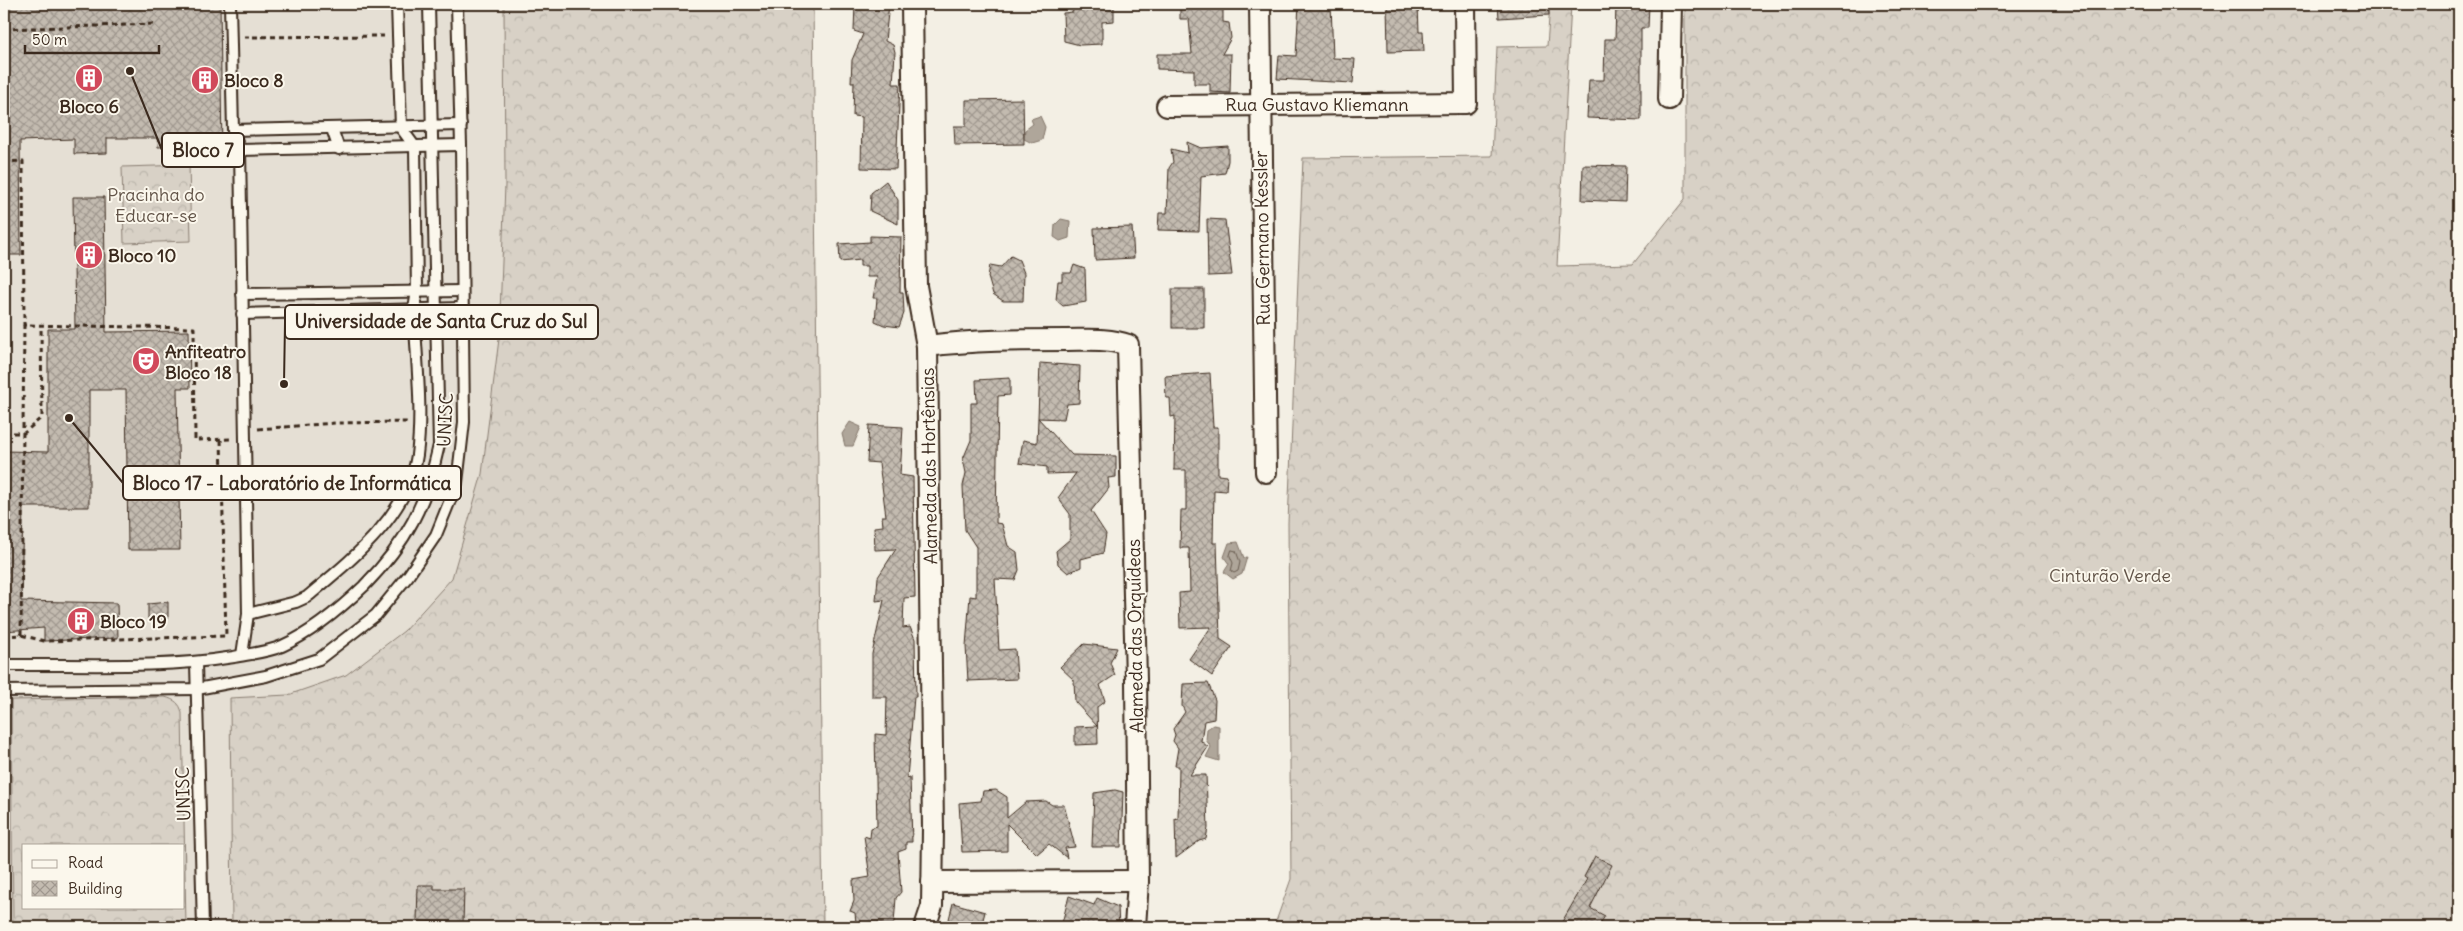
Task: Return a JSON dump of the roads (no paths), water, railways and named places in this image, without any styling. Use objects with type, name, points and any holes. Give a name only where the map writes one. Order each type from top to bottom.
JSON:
[{"type":"street","name":"Alameda das Hortênsias","points":[[912,4],[916,286],[927,346],[932,906],[925,927]]},
{"type":"street","name":"Rua Germano Kessler","points":[[1260,4],[1266,472]]},
{"type":"street","name":"Rua Gustavo Kliemann","points":[[1167,106],[1466,103],[1465,4]]},
{"type":"street","points":[[1669,99],[1671,4]]},
{"type":"street","name":"Alameda das Orquídeas","points":[[927,346],[954,342],[1043,340],[1102,340],[1118,341],[1128,345],[1136,670],[1138,881],[1135,927]]},
{"type":"street","points":[[932,882],[1138,881]]},
{"type":"lane","points":[[230,4],[232,130],[240,150],[248,614],[242,655]]},
{"type":"lane","points":[[248,614],[296,602],[307,596],[379,532],[397,506],[409,481],[417,456],[419,422],[414,309],[417,291],[414,147],[401,128],[397,4]]},
{"type":"lane","name":"UNISC","points":[[4,665],[196,663],[281,647],[315,627],[351,599],[389,561],[413,524],[432,479],[439,445],[429,4]]},
{"type":"lane","name":"UNISC","points":[[4,691],[197,689],[266,676],[319,659],[376,615],[408,576],[436,535],[457,483],[464,422],[461,125],[457,4]]},
{"type":"lane","points":[[232,130],[401,128],[461,125]]},
{"type":"lane","points":[[367,128],[375,148]]},
{"type":"lane","points":[[296,129],[306,149]]},
{"type":"lane","points":[[332,129],[339,149]]},
{"type":"lane","points":[[262,130],[272,150]]},
{"type":"lane","points":[[240,150],[461,146]]},
{"type":"lane","points":[[242,294],[462,291]]},
{"type":"lane","points":[[242,314],[462,308]]},
{"type":"lane","name":"UNISC","points":[[196,663],[203,927]]},
{"type":"water","points":[[1040,116],[1045,127],[1042,140],[1032,143],[1024,139],[1025,130],[1033,124],[1031,119]]},
{"type":"water","points":[[1061,219],[1070,221],[1069,238],[1060,241],[1054,237],[1055,225]]},
{"type":"water","points":[[850,422],[861,427],[853,446],[845,446],[842,434]]},
{"type":"water","points":[[1238,542],[1244,558],[1247,557],[1242,574],[1233,579],[1224,572],[1229,564],[1224,557],[1229,543]]},
{"type":"water","points":[[1213,725],[1219,726],[1219,761],[1206,757],[1211,747],[1206,740],[1207,729]]},
{"type":"place","name":"Bloco 7","points":[[130,71]]},
{"type":"place","name":"Bloco 6","points":[[89,78]]},
{"type":"place","name":"Bloco 8","points":[[205,80]]},
{"type":"place","name":"Bloco 10","points":[[89,255]]},
{"type":"place","name":"Anfiteatro Bloco 18","points":[[146,361]]},
{"type":"place","name":"Universidade de Santa Cruz do Sul","points":[[284,384]]},
{"type":"place","name":"Bloco 17 - Laboratório de Informática","points":[[69,418]]},
{"type":"place","name":"Bloco 19","points":[[81,621]]},
{"type":"park label","name":"Pracinha do Educar-se","points":[[156,204]]},
{"type":"park label","name":"Cinturão Verde","points":[[2110,575]]}]
